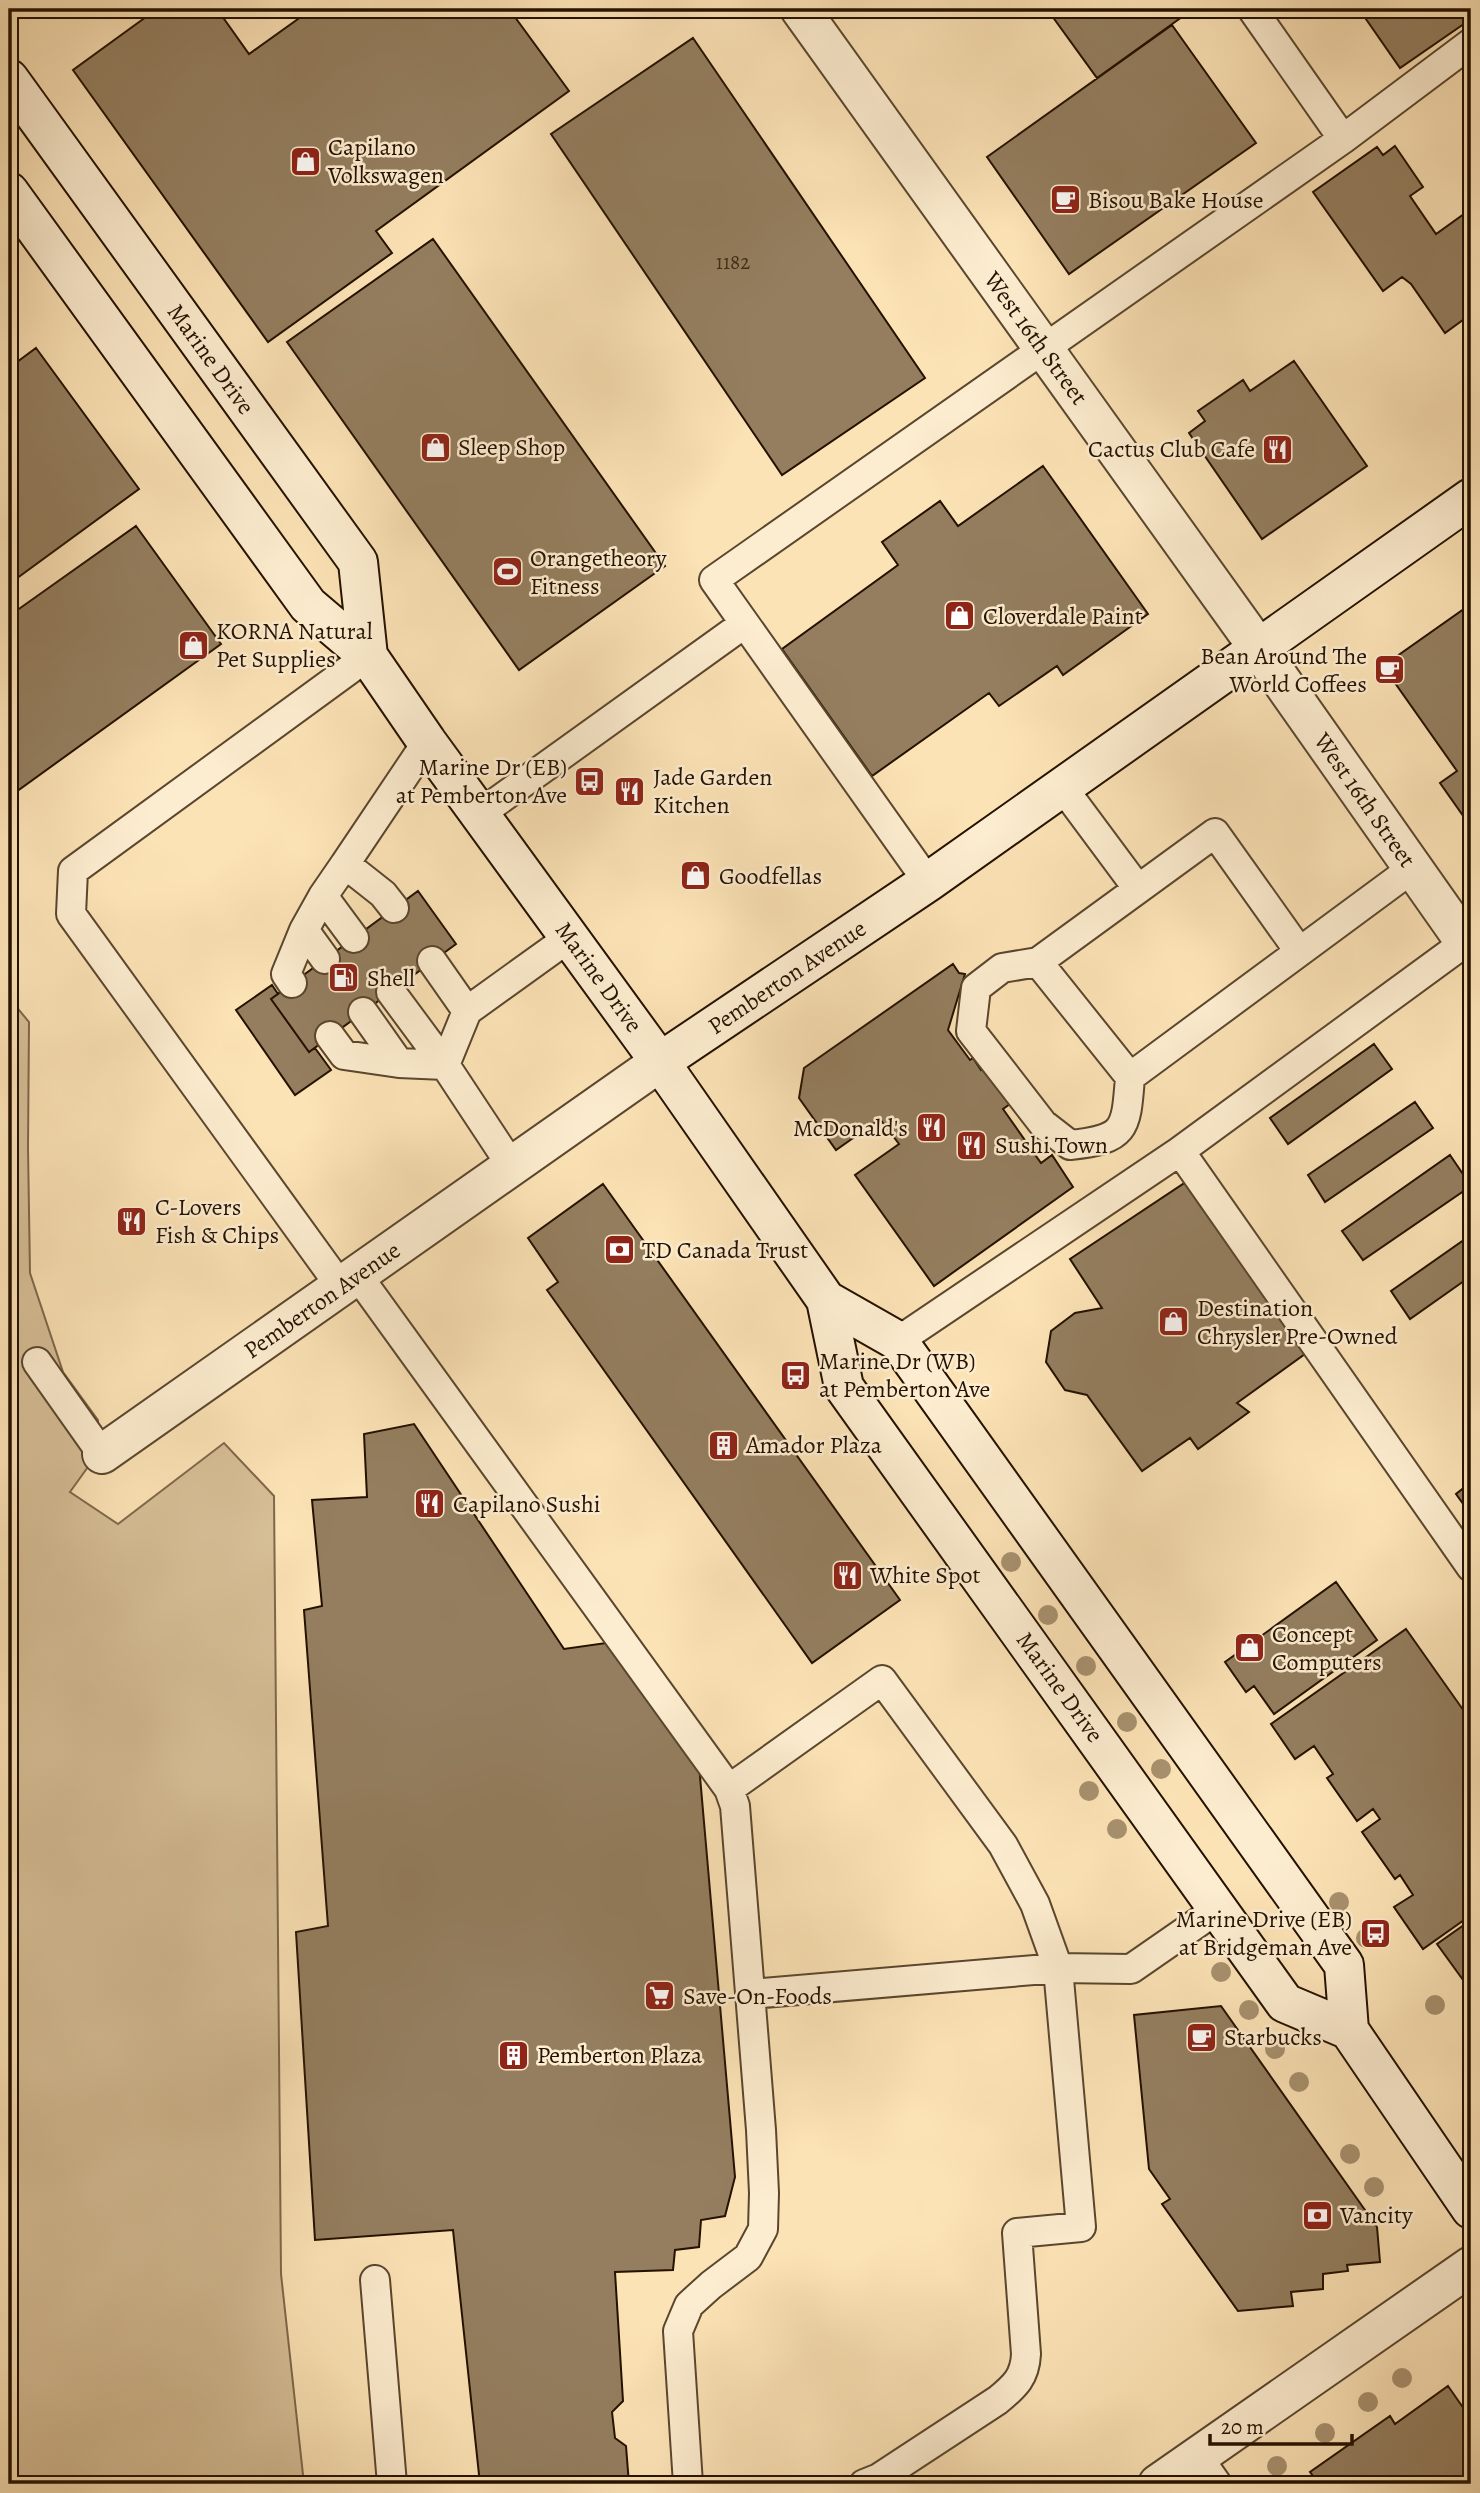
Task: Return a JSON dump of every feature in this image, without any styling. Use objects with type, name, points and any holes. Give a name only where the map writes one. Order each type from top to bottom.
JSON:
[{"type":"main road","name":"West 16th Street","points":[[800,9],[1413,868],[1468,940]]},
{"type":"main road","name":"Marine Drive","points":[[9,79],[358,562],[369,656]]},
{"type":"main road","name":"Marine Drive","points":[[9,192],[308,605],[369,656],[428,743],[660,1062],[826,1300],[844,1387],[1285,2003],[1349,2030]]},
{"type":"main road","name":"Pemberton Avenue","points":[[102,1454],[511,1165],[928,883],[1471,498]]},
{"type":"main road","name":"Marine Drive","points":[[826,1300],[898,1341],[1343,1965],[1349,2030],[1471,2209]]},
{"type":"main road","points":[[1158,2484],[1207,2471],[1471,2266]]},
{"type":"lane","points":[[1252,9],[1343,139]]},
{"type":"lane","points":[[928,883],[714,580],[1343,139],[1471,43]]},
{"type":"lane","points":[[481,813],[744,624]]},
{"type":"lane","points":[[369,656],[74,871],[71,914],[729,1788],[735,1806],[751,1994],[764,2180],[762,2230],[748,2257],[689,2305],[678,2331],[688,2484]]},
{"type":"lane","points":[[292,983],[286,974],[304,930],[323,896],[428,743]]},
{"type":"lane","points":[[1063,788],[1138,889]]},
{"type":"lane","points":[[1038,962],[1130,1077],[1127,1115],[1118,1133],[1098,1142],[1070,1145],[1043,1124],[971,1031],[976,988],[1002,968],[1038,962],[1215,833],[1299,951]]},
{"type":"lane","points":[[345,864],[383,894],[394,908]]},
{"type":"lane","points":[[1130,1077],[1413,868]]},
{"type":"lane","points":[[323,896],[354,937]]},
{"type":"lane","points":[[304,930],[325,959]]},
{"type":"lane","points":[[445,1065],[467,1012],[570,937]]},
{"type":"lane","points":[[898,1341],[1180,1151],[1468,940]]},
{"type":"lane","points":[[432,961],[467,1012]]},
{"type":"lane","points":[[391,992],[445,1065],[511,1165]]},
{"type":"lane","points":[[362,1012],[399,1063]]},
{"type":"lane","points":[[330,1036],[344,1055],[399,1063],[445,1065]]},
{"type":"lane","points":[[1180,1151],[1471,1567]]},
{"type":"lane","points":[[37,1362],[102,1454]]},
{"type":"lane","points":[[729,1788],[882,1680],[1003,1845],[1035,1904],[1058,1968],[1081,2227],[1017,2233],[1026,2354],[1025,2370],[1016,2385],[998,2400],[890,2471],[864,2484]]},
{"type":"lane","points":[[751,1994],[1058,1968],[1131,1969],[1219,1908]]},
{"type":"lane","points":[[375,2280],[392,2484]]},
{"type":"shaded area","points":[[9,998],[29,1022],[30,1273],[63,1372],[98,1420],[98,1453],[70,1492],[118,1524],[224,1443],[274,1496],[281,2274],[304,2484],[9,2484]]},
{"type":"building","name":"Capilano Volkswagen","points":[[157,9],[217,9],[249,54],[312,9],[509,9],[569,91],[376,231],[392,253],[268,342],[73,70]]},
{"type":"building","points":[[1047,9],[1193,9],[1097,78]]},
{"type":"building","points":[[1359,9],[1471,9],[1471,19],[1400,68]]},
{"type":"building","points":[[1172,25],[1256,143],[1069,274],[987,157]]},
{"type":"building","points":[[693,38],[925,378],[782,475],[551,134]]},
{"type":"building","points":[[1395,146],[1423,187],[1410,196],[1436,234],[1471,209],[1471,314],[1445,333],[1411,284],[1402,277],[1383,291],[1313,192],[1377,147],[1383,155]]},
{"type":"building","points":[[433,239],[665,566],[519,670],[287,342]]},
{"type":"building","points":[[36,348],[139,489],[9,584],[9,368]]},
{"type":"building","name":"Cactus Club Cafe","points":[[1294,361],[1367,466],[1262,539],[1189,433],[1205,421],[1198,411],[1243,380],[1250,391]]},
{"type":"building","points":[[1043,466],[1148,614],[1063,675],[1057,666],[999,706],[989,693],[872,776],[782,649],[898,565],[882,542],[940,501],[958,526]]},
{"type":"building","points":[[136,526],[221,644],[9,797],[9,616]]},
{"type":"building","points":[[1471,604],[1471,827],[1440,783],[1457,771],[1383,666]]},
{"type":"building","points":[[418,891],[456,944],[309,1052],[271,999]]},
{"type":"building","points":[[953,964],[959,973],[965,974],[948,1030],[970,1060],[973,1058],[981,1070],[985,1067],[1010,1104],[1003,1109],[1041,1163],[1052,1155],[1073,1187],[934,1286],[855,1175],[899,1144],[880,1119],[836,1150],[799,1098],[804,1068]]},
{"type":"building","points":[[272,985],[278,994],[271,999],[309,1052],[315,1048],[331,1070],[295,1095],[236,1010]]},
{"type":"building","points":[[1374,1044],[1392,1069],[1288,1144],[1270,1118]]},
{"type":"building","points":[[1415,1102],[1433,1128],[1325,1202],[1308,1175]]},
{"type":"building","points":[[1450,1155],[1471,1186],[1363,1260],[1342,1231]]},
{"type":"building","name":"Destination Chrysler Pre-Owned","points":[[1189,1180],[1305,1354],[1237,1403],[1249,1412],[1198,1449],[1190,1438],[1142,1471],[1087,1395],[1065,1390],[1046,1362],[1051,1331],[1075,1313],[1102,1308],[1070,1259]]},
{"type":"building","name":"Amador Plaza","points":[[603,1184],[900,1600],[812,1663],[547,1290],[558,1282],[528,1238]]},
{"type":"building","points":[[1471,1235],[1471,1276],[1410,1319],[1391,1291]]},
{"type":"building","name":"Pemberton Plaza","points":[[414,1424],[564,1649],[613,1642],[699,1765],[735,2177],[725,2216],[701,2220],[699,2247],[675,2250],[673,2270],[615,2272],[623,2401],[612,2412],[615,2438],[626,2446],[629,2484],[480,2484],[453,2230],[315,2240],[296,1932],[328,1926],[304,1610],[322,1606],[312,1500],[367,1497],[364,1434]]},
{"type":"building","points":[[1471,1482],[1471,1515],[1456,1494]]},
{"type":"building","points":[[1336,1582],[1377,1640],[1274,1714],[1254,1686],[1246,1692],[1225,1662]]},
{"type":"building","points":[[1406,1629],[1471,1721],[1471,1915],[1423,1949],[1394,1907],[1413,1895],[1400,1875],[1395,1879],[1362,1832],[1380,1819],[1373,1809],[1357,1821],[1327,1778],[1333,1774],[1314,1746],[1295,1759],[1271,1724]]},
{"type":"building","points":[[1471,1920],[1471,1991],[1437,1944]]},
{"type":"building","points":[[1221,2006],[1377,2227],[1380,2262],[1347,2265],[1348,2271],[1323,2274],[1323,2289],[1291,2292],[1293,2306],[1238,2311],[1162,2204],[1170,2199],[1149,2169],[1134,2015]]},
{"type":"building","points":[[1448,2386],[1471,2419],[1471,2484],[1319,2484],[1310,2472],[1390,2416],[1395,2424]]},
{"type":"place","name":"Capilano Volkswagen","points":[[305,161]]},
{"type":"place","name":"Bisou Bake House","points":[[1065,200]]},
{"type":"place","name":"Sleep Shop","points":[[435,447]]},
{"type":"place","name":"Cactus Club Cafe","points":[[1278,449]]},
{"type":"place","name":"Orangetheory Fitness","points":[[507,572]]},
{"type":"place","name":"Cloverdale Paint","points":[[960,616]]},
{"type":"place","name":"KORNA Natural Pet Supplies","points":[[193,645]]},
{"type":"place","name":"Bean Around The World Coffees","points":[[1390,670]]},
{"type":"place","name":"Marine Dr (EB) at Pemberton Ave","points":[[590,781]]},
{"type":"place","name":"Jade Garden Kitchen","points":[[630,791]]},
{"type":"place","name":"Goodfellas","points":[[696,876]]},
{"type":"place","name":"Shell","points":[[344,978]]},
{"type":"place","name":"McDonald's","points":[[931,1128]]},
{"type":"place","name":"Sushi Town","points":[[972,1145]]},
{"type":"place","name":"C-Lovers Fish & Chips","points":[[132,1221]]},
{"type":"place","name":"TD Canada Trust","points":[[619,1250]]},
{"type":"place","name":"Destination Chrysler Pre-Owned","points":[[1174,1322]]},
{"type":"place","name":"Marine Dr (WB) at Pemberton Ave","points":[[796,1375]]},
{"type":"place","name":"Amador Plaza","points":[[723,1445]]},
{"type":"place","name":"Capilano Sushi","points":[[430,1504]]},
{"type":"place","name":"White Spot","points":[[847,1575]]},
{"type":"place","name":"Concept Computers","points":[[1249,1648]]},
{"type":"place","name":"Marine Drive (EB) at Bridgeman Ave","points":[[1375,1933]]},
{"type":"place","name":"Save-On-Foods","points":[[660,1996]]},
{"type":"place","name":"Starbucks","points":[[1201,2037]]},
{"type":"place","name":"Pemberton Plaza","points":[[514,2055]]},
{"type":"place","name":"Vancity","points":[[1317,2215]]}]
